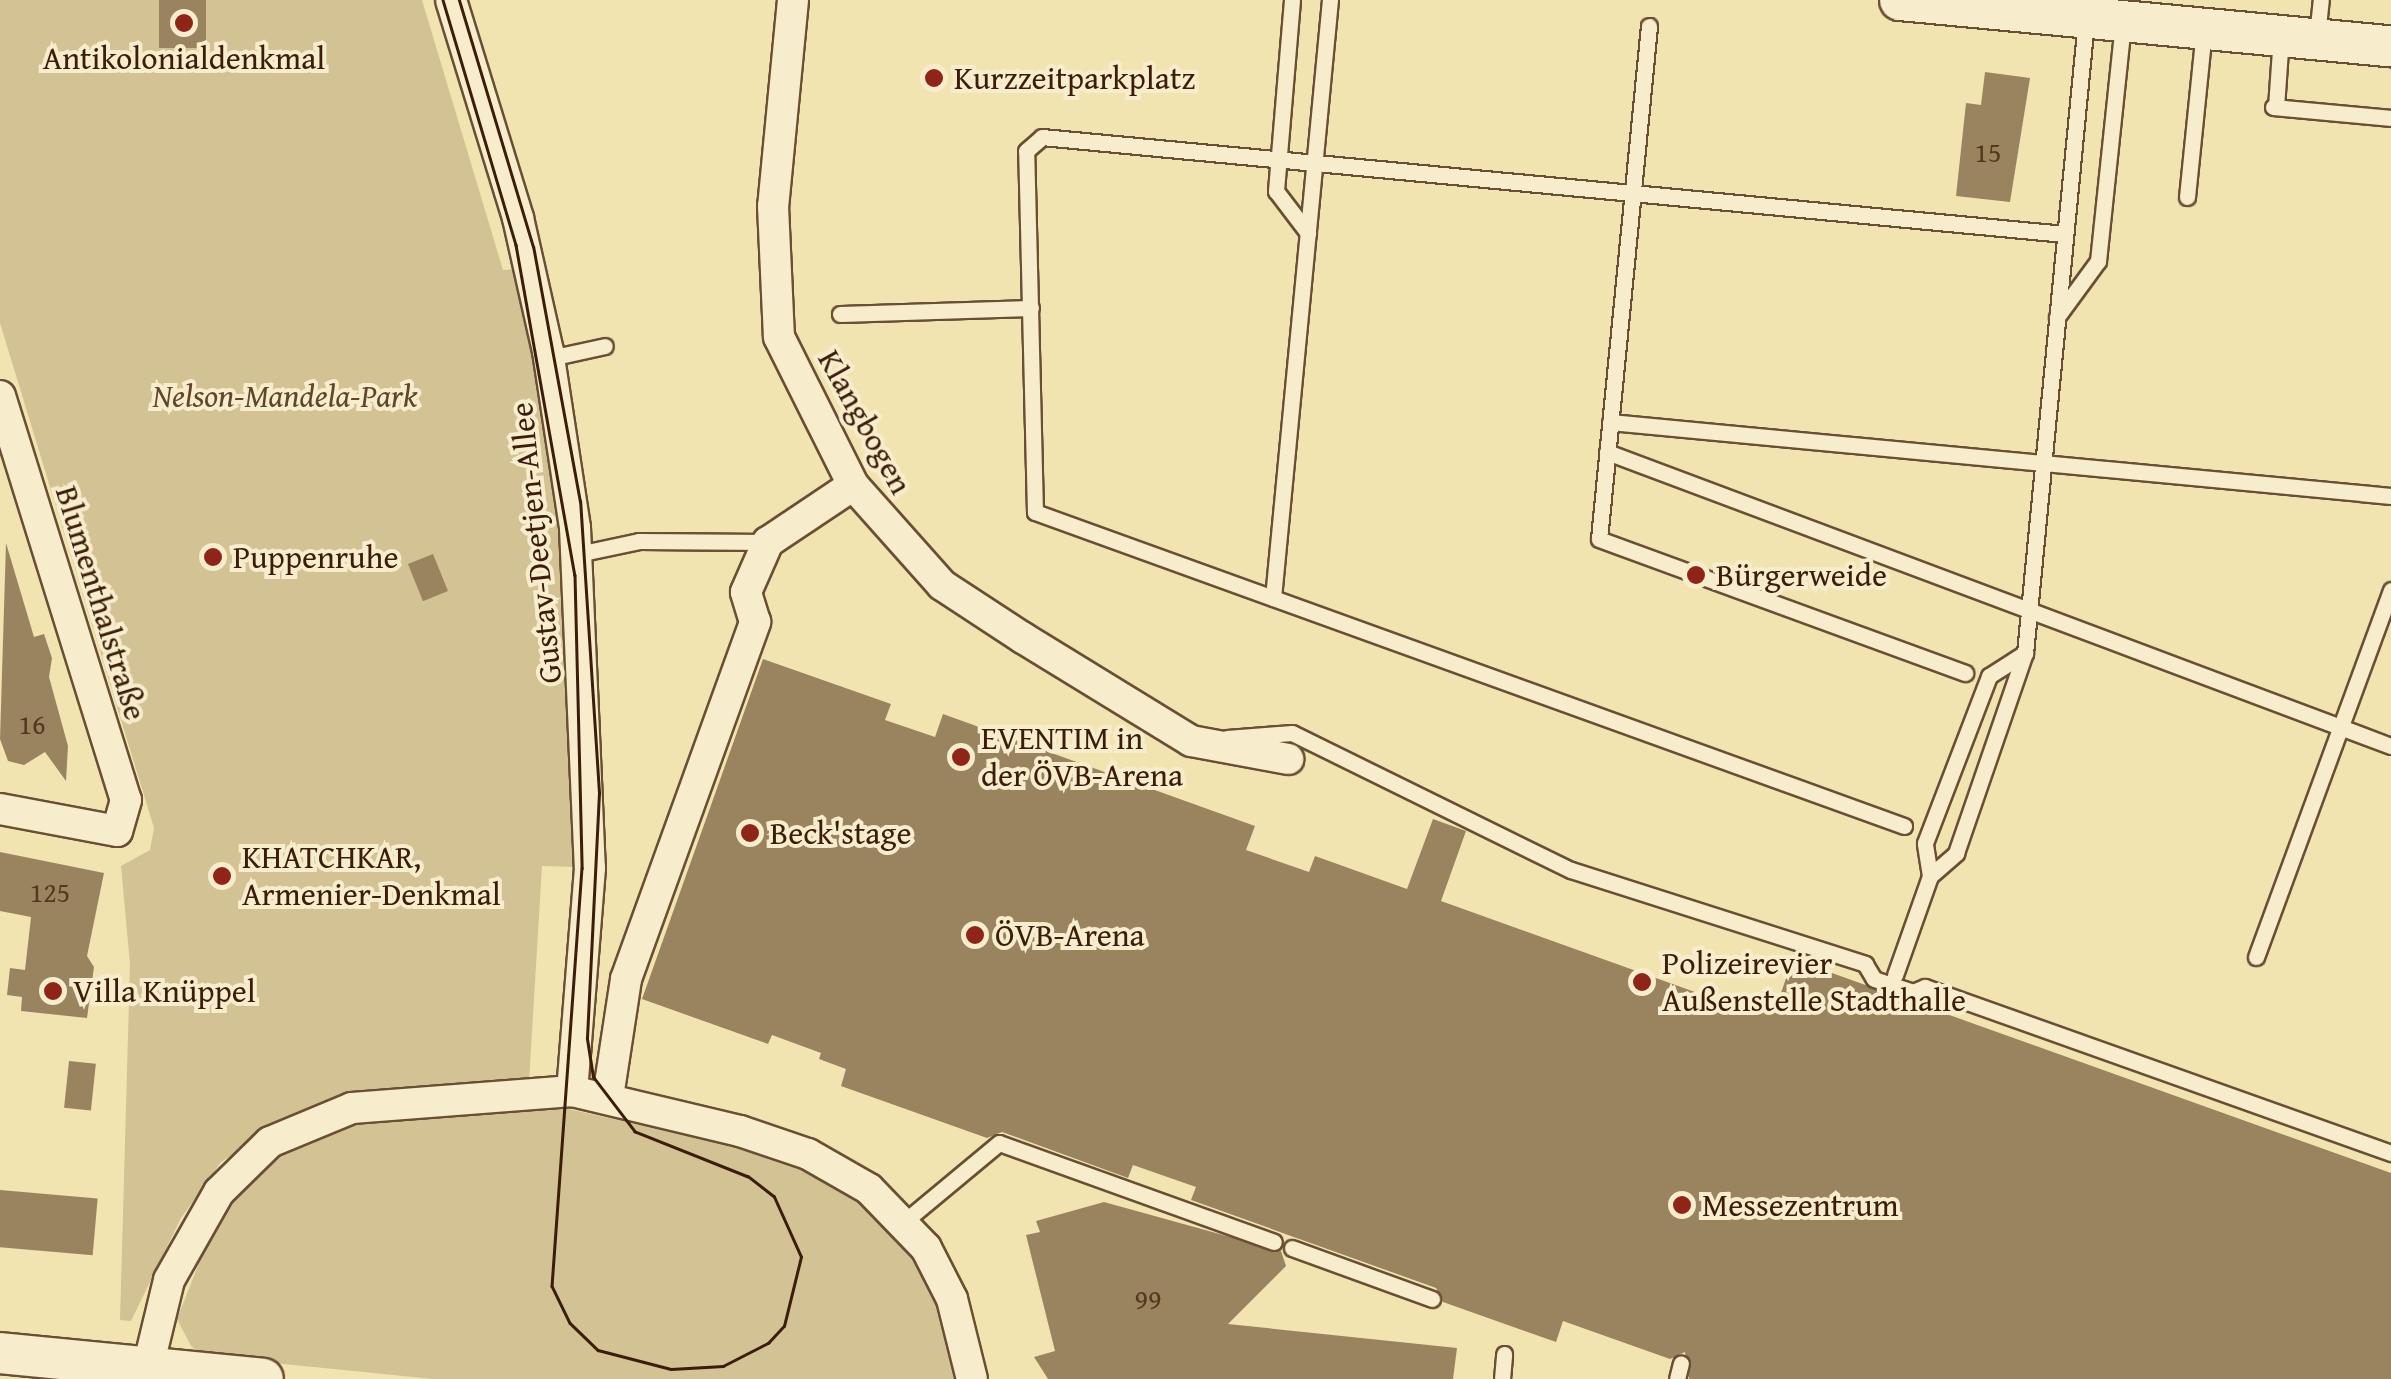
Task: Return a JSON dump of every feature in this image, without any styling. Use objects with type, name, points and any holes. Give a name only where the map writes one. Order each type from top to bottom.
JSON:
[{"type":"street","name":"Gustav-Deetjen-Allee","points":[[451,0],[502,159],[550,358],[578,554],[590,849],[572,1091]]},
{"type":"street","name":"Klangbogen","points":[[793,0],[773,206],[779,337],[853,485],[942,585],[1191,740],[1288,759]]},
{"type":"street","points":[[1900,0],[2204,30],[2306,25],[2391,46]]},
{"type":"street","name":"Blumenthalstraße","points":[[0,396],[126,800],[117,831],[0,808]]},
{"type":"street","points":[[608,1097],[626,979],[755,622],[746,592],[768,542],[853,485]]},
{"type":"street","points":[[147,1373],[169,1280],[219,1192],[270,1142],[352,1108],[572,1091],[608,1097],[808,1154],[905,1220],[952,1299],[972,1379]]},
{"type":"street","points":[[0,1353],[147,1373],[263,1379]]},
{"type":"lane","points":[[1292,0],[1276,191],[1308,233]]},
{"type":"lane","points":[[1273,598],[1330,0]]},
{"type":"lane","points":[[1930,876],[1956,853],[2024,653],[2065,234],[2104,20]]},
{"type":"lane","points":[[2057,317],[2098,262],[2104,20]]},
{"type":"lane","points":[[2306,25],[2274,107],[2391,118]]},
{"type":"lane","points":[[1649,26],[1599,539],[1964,673]]},
{"type":"lane","points":[[2188,197],[2204,30]]},
{"type":"lane","points":[[1904,826],[1035,512],[1026,151],[1042,138],[2065,234]]},
{"type":"lane","points":[[840,314],[1031,308]]},
{"type":"lane","points":[[550,358],[605,346]]},
{"type":"lane","points":[[1610,422],[2391,496]]},
{"type":"lane","points":[[1608,452],[2391,746]]},
{"type":"lane","points":[[578,554],[639,541],[768,542]]},
{"type":"lane","points":[[2256,958],[2391,590]]},
{"type":"lane","points":[[1895,975],[1930,876],[1925,843],[1989,676],[2024,653]]},
{"type":"lane","points":[[1191,740],[1292,733],[1571,870],[1865,964],[1874,979],[1913,992],[1925,986],[2391,1154]]},
{"type":"lane","points":[[905,1220],[999,1144],[1274,1242]]},
{"type":"lane","points":[[1292,1248],[1432,1299]]},
{"type":"lane","points":[[1502,1379],[1504,1354]]},
{"type":"green space","name":"Nelson-Mandela-Park","points":[[0,0],[422,0],[503,270],[515,269],[546,427],[569,630],[577,867],[542,866],[529,1082],[371,1091],[274,1127],[221,1162],[181,1218],[131,1321],[120,1320],[130,964],[121,866],[150,850],[154,828],[0,323]]},
{"type":"green space","points":[[559,1107],[784,1157],[839,1183],[888,1218],[927,1268],[957,1379],[433,1379],[203,1356],[191,1346],[177,1319],[216,1220],[255,1169],[317,1128],[413,1108]]},
{"type":"building","name":"Antikolonialdenkmal","points":[[159,0],[206,0],[206,48],[159,48]]},
{"type":"building","points":[[1985,72],[2030,78],[2010,202],[1956,196],[1966,103],[1981,105]]},
{"type":"building","points":[[6,543],[34,637],[44,634],[52,658],[49,677],[68,746],[66,781],[45,752],[24,765],[8,761],[0,739]]},
{"type":"building","points":[[433,554],[448,591],[423,601],[408,564]]},
{"type":"building","points":[[763,659],[891,704],[885,720],[935,737],[943,714],[1255,826],[1246,850],[1309,872],[1315,856],[1407,889],[1433,819],[1466,831],[1441,901],[1734,1006],[1738,997],[1775,1010],[1790,967],[1801,971],[1804,963],[2391,1173],[2391,1379],[1689,1379],[1685,1352],[1670,1359],[1563,1321],[1556,1342],[1443,1302],[1436,1288],[1191,1200],[1196,1187],[1133,1165],[1128,1178],[1002,1132],[987,1138],[841,1086],[846,1069],[819,1059],[821,1053],[772,1035],[768,1044],[642,999]]},
{"type":"building","points":[[0,852],[104,873],[87,956],[94,967],[87,1018],[21,1011],[22,997],[7,995],[10,968],[25,970],[31,917],[0,911]]},
{"type":"building","points":[[69,1061],[96,1064],[91,1111],[64,1108]]},
{"type":"building","points":[[0,1190],[98,1199],[93,1255],[0,1247]]},
{"type":"building","points":[[1104,1202],[1281,1251],[1286,1266],[1228,1324],[1457,1348],[1453,1379],[1048,1379],[1034,1357],[1055,1351],[1026,1235],[1040,1232],[1036,1221]]},
{"type":"tram line","points":[[443,0],[516,245],[575,575],[582,868],[552,1286],[570,1323],[598,1350],[671,1369],[723,1366],[768,1343],[784,1326],[801,1257],[774,1197],[748,1177],[635,1132],[593,1077],[587,1038],[599,793],[580,502],[533,247],[459,0]]},
{"type":"place","name":"Antikolonialdenkmal","points":[[184,23]]},
{"type":"place","name":"Kurzzeitparkplatz","points":[[934,78]]},
{"type":"place","name":"Puppenruhe","points":[[213,557]]},
{"type":"place","name":"Bürgerweide","points":[[1696,575]]},
{"type":"place","name":"EVENTIM in der ÖVB-Arena","points":[[961,757]]},
{"type":"place","name":"Beck'stage","points":[[750,833]]},
{"type":"place","name":"KHATCHKAR, Armenier-Denkmal","points":[[222,876]]},
{"type":"place","name":"ÖVB-Arena","points":[[975,935]]},
{"type":"place","name":"Polizeirevier Außenstelle Stadthalle","points":[[1642,982]]},
{"type":"place","name":"Villa Knüppel","points":[[53,991]]},
{"type":"place","name":"Messezentrum","points":[[1682,1205]]}]
